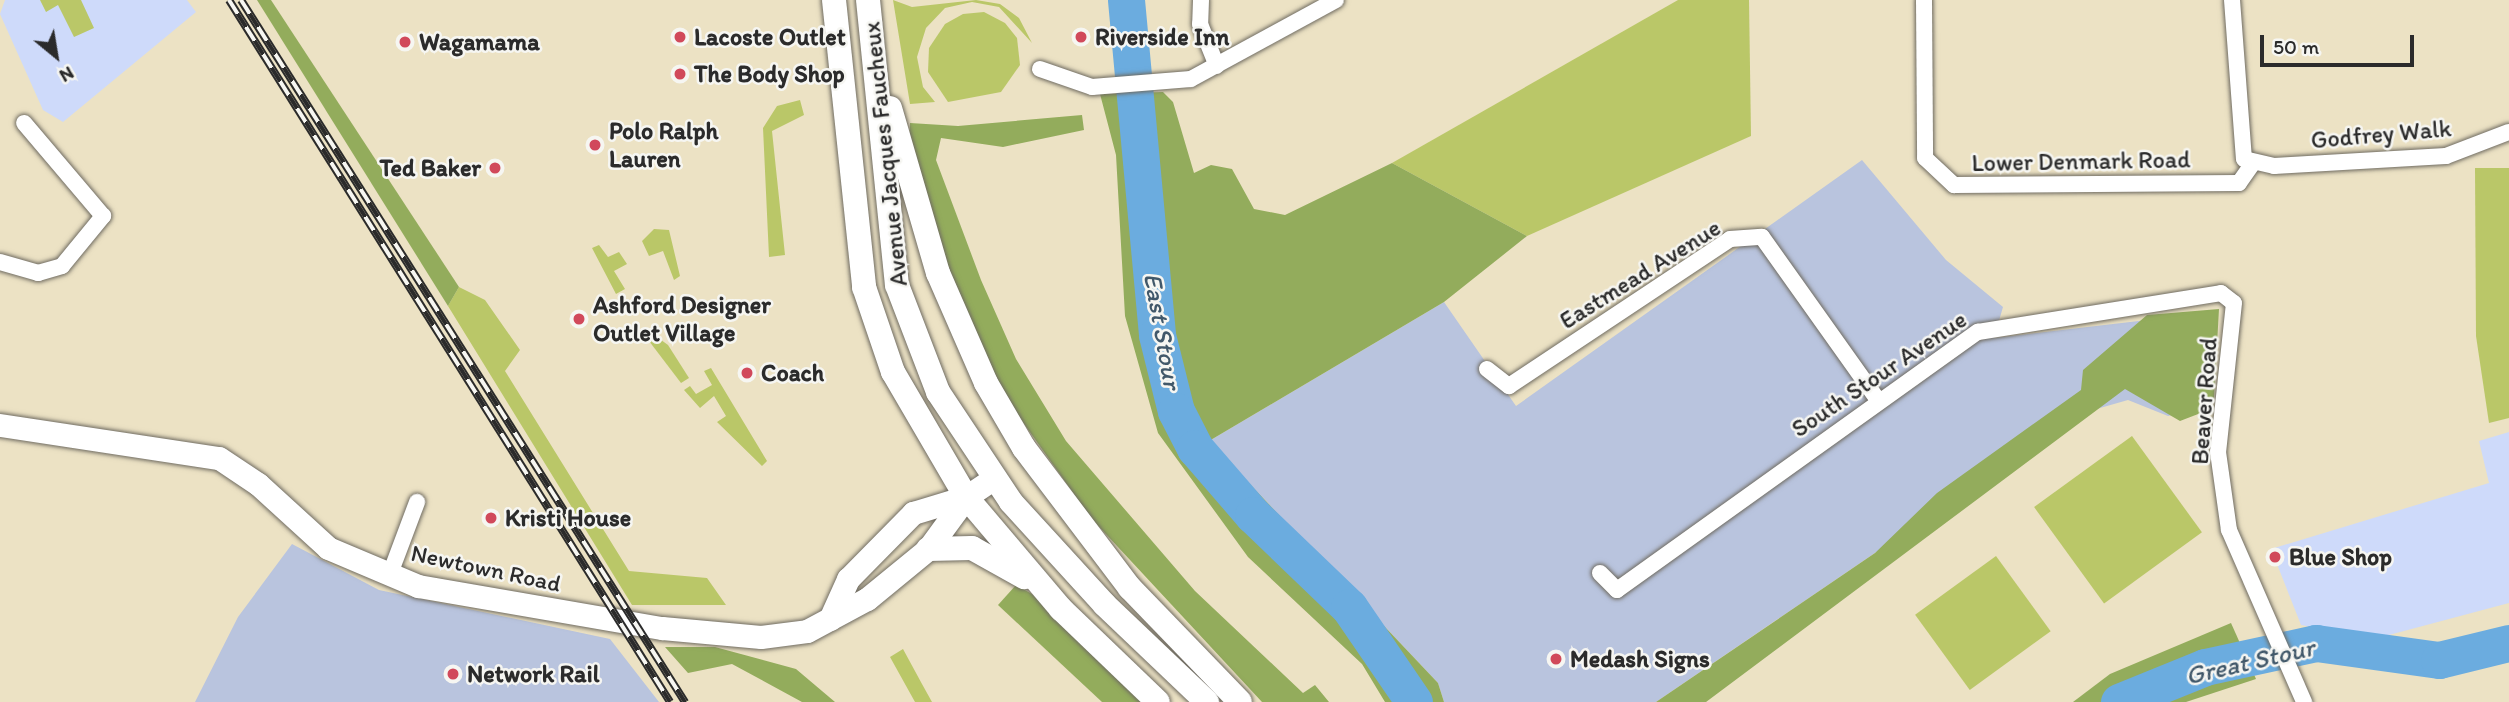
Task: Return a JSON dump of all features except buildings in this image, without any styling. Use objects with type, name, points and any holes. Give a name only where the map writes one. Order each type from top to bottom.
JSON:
[{"type":"main road","name":"Avenue Jacques Faucheux","points":[[834,0],[864,287],[911,409],[966,497],[1040,585],[1158,702]]},
{"type":"main road","name":"Avenue Jacques Faucheux","points":[[868,0],[897,285],[938,392],[994,478],[1105,605],[1207,702]]},
{"type":"main road","points":[[874,46],[938,273],[986,383],[1074,519],[1240,702]]},
{"type":"main road","name":"Avenue Jacques Faucheux","points":[[928,549],[972,548],[1040,585]]},
{"type":"street","points":[[1201,0],[1200,24],[1217,66]]},
{"type":"street","points":[[1040,69],[1092,87],[1191,79],[1336,0]]},
{"type":"street","name":"Lower Denmark Road","points":[[1924,0],[1925,158],[1954,185],[2238,183],[2253,163]]},
{"type":"street","points":[[2232,0],[2239,36],[2240,152],[2253,163]]},
{"type":"street","points":[[0,262],[38,273],[62,266],[103,216],[24,123]]},
{"type":"street","name":"Godfrey Walk","points":[[2253,163],[2446,156],[2509,132]]},
{"type":"street","name":"Eastmead Avenue","points":[[1487,369],[1509,386],[1730,239],[1762,237],[1877,399]]},
{"type":"street","name":"South Stour Avenue","points":[[1600,573],[1617,590],[1877,399],[1993,326],[2210,293],[2229,298]]},
{"type":"street","name":"Beaver Road","points":[[2229,298],[2234,314],[2218,452],[2222,482],[2237,555],[2304,702]]},
{"type":"street","name":"Newtown Road","points":[[0,425],[164,445],[219,458],[258,484],[328,548],[418,586],[662,628],[761,637],[807,631],[830,619],[928,549],[966,497]]},
{"type":"street","name":"Newtown Road","points":[[830,619],[848,579],[914,513],[966,497],[994,478]]},
{"type":"street","points":[[390,574],[417,502]]},
{"type":"shaded area","points":[[5,0],[187,0],[196,12],[63,122],[43,110],[0,14]]},
{"type":"shaded area","points":[[1862,160],[1946,260],[2003,307],[1994,338],[2207,313],[2195,410],[2168,416],[2128,400],[2079,414],[1656,702],[1444,702],[1438,683],[1209,441],[1444,302],[1516,406]]},
{"type":"shaded area","points":[[2509,432],[2509,603],[2374,639],[2301,625],[2271,549],[2489,483],[2479,441]]},
{"type":"shaded area","points":[[292,544],[379,590],[610,639],[659,702],[195,702],[238,617]]},
{"type":"green space","points":[[40,0],[81,0],[94,28],[74,37],[58,5],[46,12]]},
{"type":"green space","points":[[257,0],[271,0],[459,287],[448,306]]},
{"type":"green space","points":[[893,0],[912,7],[976,0],[1000,4],[1019,18],[1032,43],[999,7],[972,2],[945,8],[926,28],[917,57],[923,87],[935,102],[910,104]]},
{"type":"green space","points":[[1678,0],[1749,0],[1751,136],[1527,236],[1392,163]]},
{"type":"green space","points":[[984,12],[1005,23],[1017,38],[1020,65],[1001,92],[948,102],[928,72],[929,48],[945,24],[963,14]]},
{"type":"green space","points":[[1163,92],[1173,102],[1194,173],[1211,165],[1232,169],[1254,209],[1285,215],[1392,163],[1527,236],[1444,302],[1209,441],[1438,683],[1444,702],[1385,702],[1362,664],[1248,557],[1158,433],[1125,316],[1116,155],[1100,94]]},
{"type":"green space","points":[[800,100],[804,115],[772,131],[785,255],[769,257],[763,128],[777,106]]},
{"type":"green space","points":[[1082,115],[1084,130],[1003,147],[941,138],[936,160],[981,280],[1016,359],[1066,441],[1195,591],[1303,693],[1315,685],[1329,702],[1262,702],[1091,518],[1005,397],[935,246],[909,145],[910,123],[958,126]]},
{"type":"green space","points":[[2475,168],[2509,168],[2509,418],[2489,423],[2476,336]]},
{"type":"green space","points":[[654,229],[669,230],[680,276],[674,280],[663,251],[649,256],[642,241]]},
{"type":"green space","points":[[599,245],[608,257],[619,252],[627,264],[614,271],[625,289],[616,294],[592,248]]},
{"type":"green space","points":[[459,287],[485,300],[520,350],[505,371],[629,571],[707,578],[726,605],[632,605],[448,306]]},
{"type":"green space","points":[[2219,309],[2214,398],[2206,411],[2180,421],[2125,389],[1706,702],[1656,702],[1875,553],[1937,493],[2081,390],[2083,370],[2147,315]]},
{"type":"green space","points":[[657,337],[668,345],[689,378],[681,383],[649,341]]},
{"type":"green space","points":[[711,368],[767,461],[762,466],[717,422],[726,416],[714,396],[700,408],[684,390],[690,386],[696,394],[712,385],[704,371]]},
{"type":"green space","points":[[2132,436],[2202,532],[2104,603],[2034,507]]},
{"type":"green space","points":[[1996,556],[2051,631],[1970,690],[1915,615]]},
{"type":"green space","points":[[1016,585],[1032,594],[1143,702],[1102,702],[998,605]]},
{"type":"green space","points":[[2231,623],[2256,679],[2186,702],[2073,702],[2110,674]]},
{"type":"green space","points":[[665,647],[715,647],[796,669],[835,702],[802,702],[732,664],[688,673]]},
{"type":"green space","points":[[903,649],[932,702],[915,702],[890,657]]},
{"type":"waterway","name":"East Stour","points":[[1126,0],[1157,335],[1176,411],[1195,448],[1253,515],[1349,607],[1414,702]]},
{"type":"waterway","name":"Great Stour","points":[[2119,702],[2205,667],[2316,643],[2439,660],[2509,643]]},
{"type":"railway","points":[[229,0],[670,702]]},
{"type":"railway","points":[[241,0],[685,702]]},
{"type":"place","name":"Lacoste Outlet","points":[[680,37]]},
{"type":"place","name":"Riverside Inn","points":[[1081,37]]},
{"type":"place","name":"Wagamama","points":[[405,42]]},
{"type":"place","name":"The Body Shop","points":[[680,74]]},
{"type":"place","name":"Polo Ralph Lauren","points":[[595,145]]},
{"type":"place","name":"Ted Baker","points":[[495,168]]},
{"type":"place","name":"Ashford Designer Outlet Village","points":[[579,319]]},
{"type":"place","name":"Coach","points":[[747,373]]},
{"type":"place","name":"Kristi House","points":[[491,518]]},
{"type":"place","name":"Blue Shop","points":[[2275,557]]},
{"type":"place","name":"Medash Signs","points":[[1556,659]]},
{"type":"place","name":"Network Rail","points":[[453,674]]}]
